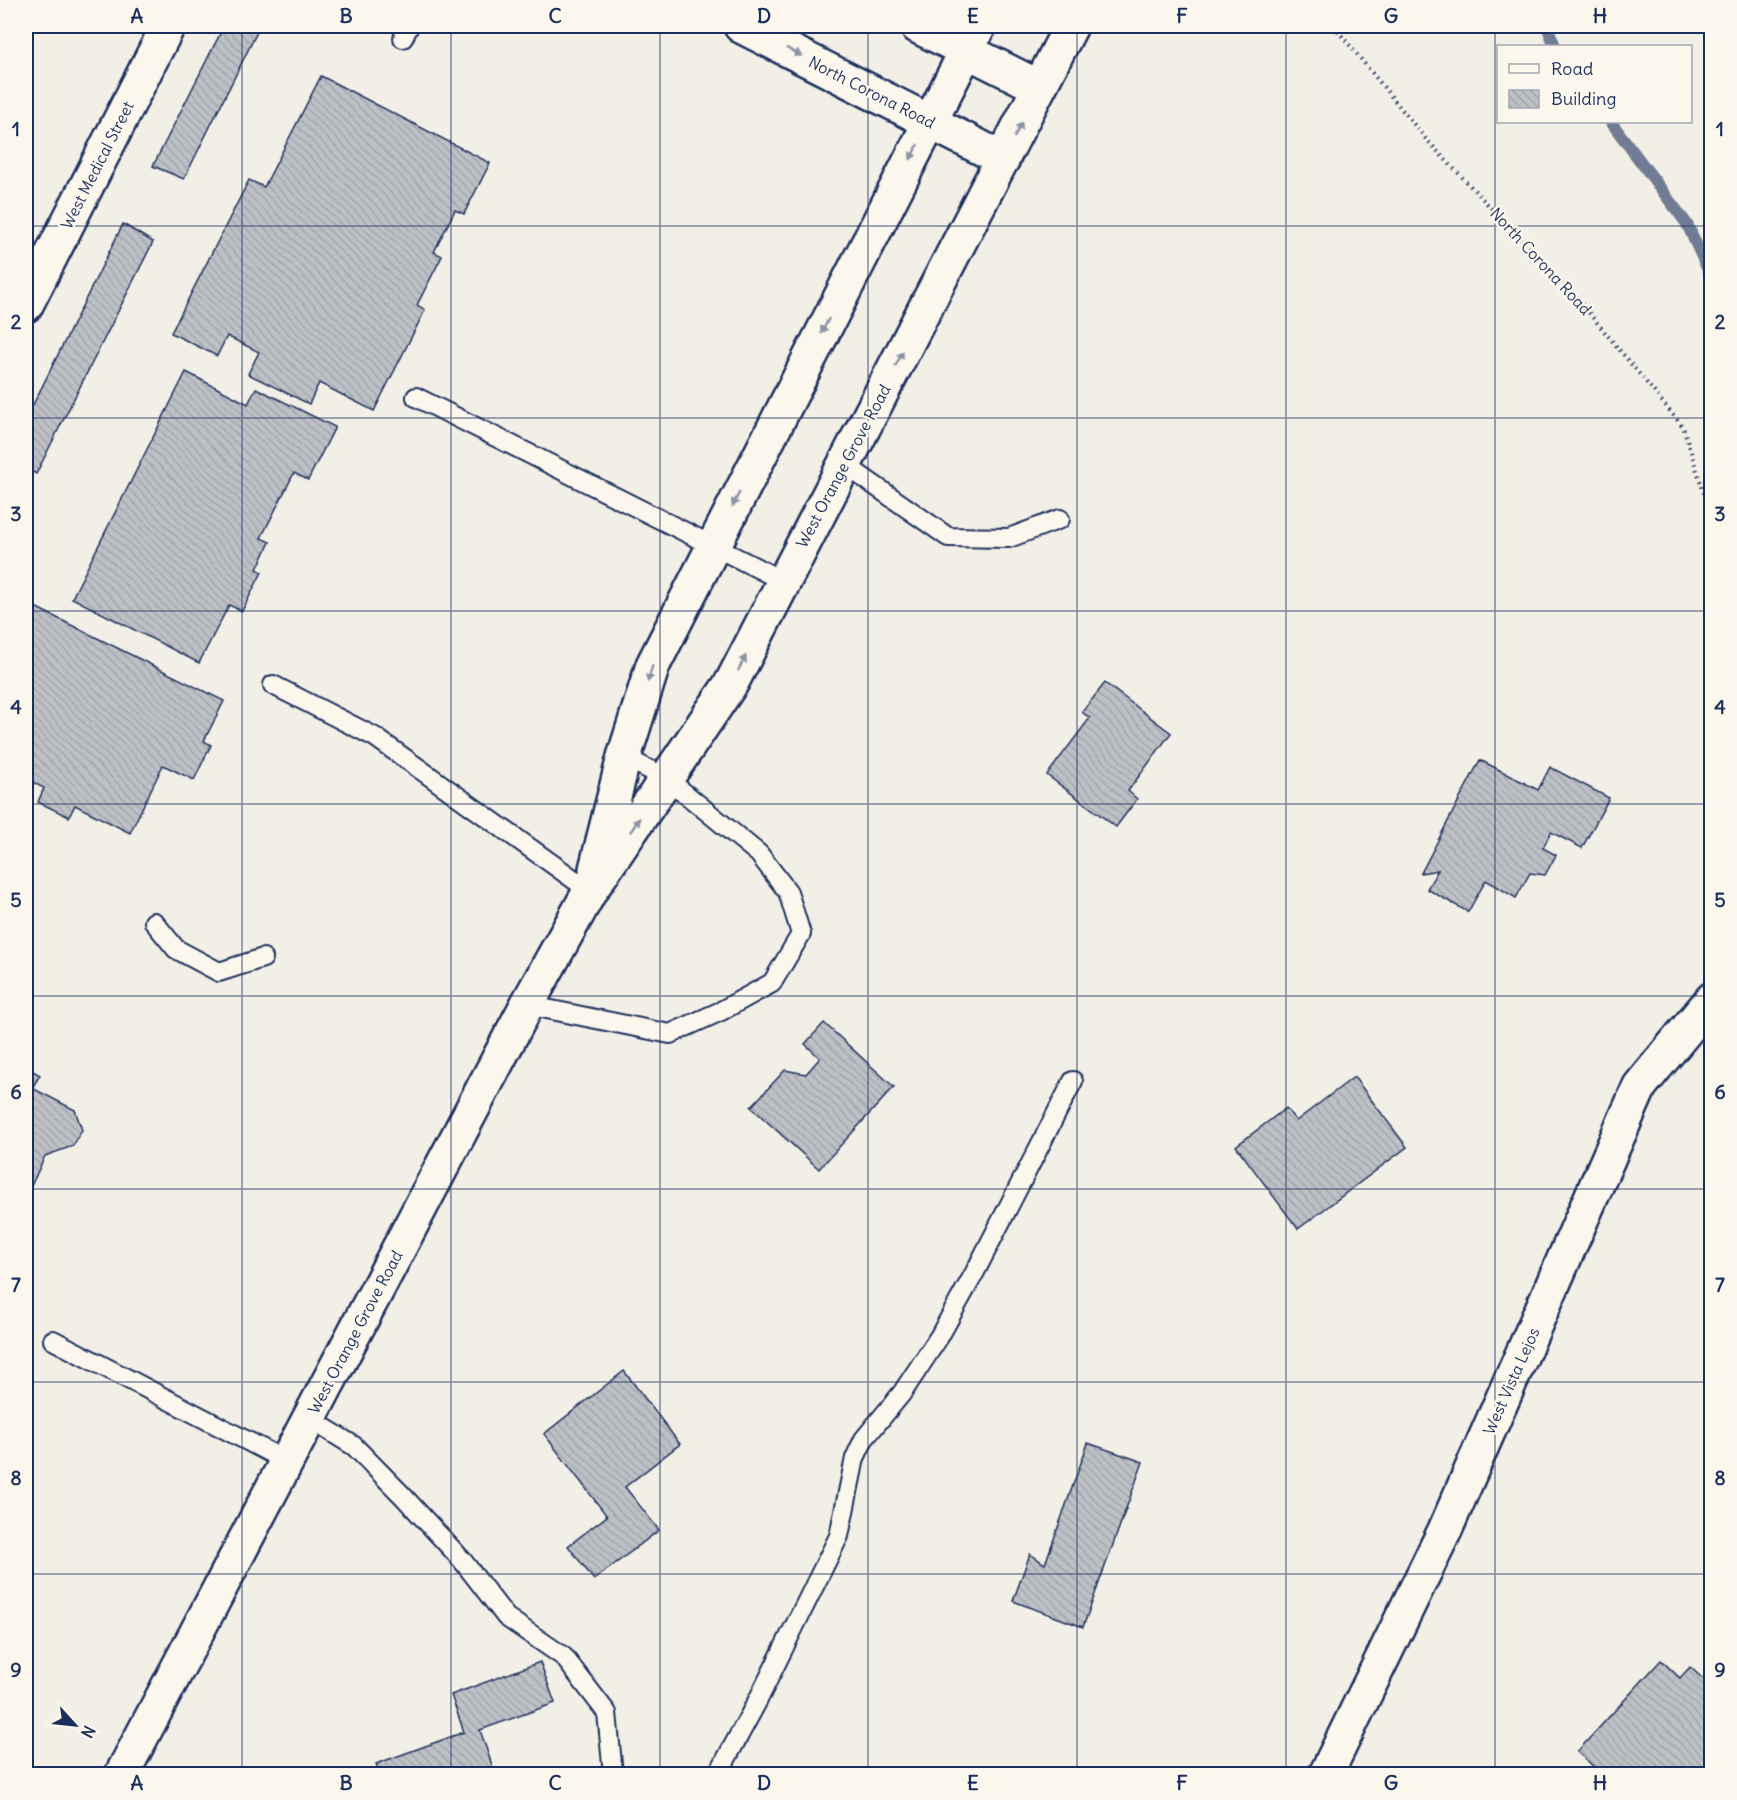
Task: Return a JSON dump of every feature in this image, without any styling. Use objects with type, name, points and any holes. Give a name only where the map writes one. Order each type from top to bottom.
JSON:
[{"type":"main road","name":"West Medical Street","points":[[26,305],[168,26]]},
{"type":"main road","name":"North Corona Road","points":[[741,26],[1003,159]]},
{"type":"main road","points":[[917,26],[972,38],[1039,87]]},
{"type":"main road","name":"West Orange Grove Road","points":[[122,1774],[527,1005],[590,891],[732,682],[1071,26]]},
{"type":"main road","name":"West Orange Grove Road","points":[[590,891],[624,757],[653,664],[711,546],[972,38]]},
{"type":"main road","name":"West Vista Lejos","points":[[1326,1774],[1445,1530],[1640,1086],[1712,999]]},
{"type":"lane","points":[[416,397],[783,581]]},
{"type":"lane","points":[[844,464],[948,537],[1009,538],[1060,519]]},
{"type":"lane","points":[[273,685],[375,737],[590,891]]},
{"type":"lane","points":[[527,1005],[670,1034],[721,1011],[772,983],[801,934],[788,892],[759,854],[666,778],[624,757]]},
{"type":"lane","points":[[154,922],[176,949],[219,972],[263,958]]},
{"type":"lane","points":[[718,1774],[758,1701],[839,1536],[855,1458],[864,1439],[902,1393],[939,1336],[975,1272],[1073,1081]]},
{"type":"lane","points":[[53,1340],[286,1461]]},
{"type":"lane","points":[[310,1419],[354,1446],[404,1496],[462,1560],[506,1617],[564,1657],[607,1713],[613,1774]]},
{"type":"path","name":"North Corona Road","points":[[1334,26],[1425,138],[1580,302],[1683,427],[1712,518]]},
{"type":"building","points":[[224,26],[260,26],[184,179],[153,166]]},
{"type":"building","points":[[321,76],[490,163],[464,214],[455,210],[434,252],[442,256],[417,305],[425,310],[374,411],[319,383],[309,404],[248,374],[259,352],[227,336],[217,356],[171,333],[249,180],[264,187]]},
{"type":"building","points":[[123,224],[153,242],[36,474],[26,468],[26,419]]},
{"type":"building","points":[[186,372],[248,404],[256,388],[335,427],[308,480],[294,473],[261,538],[270,542],[257,569],[262,572],[242,611],[229,605],[199,663],[72,598]]},
{"type":"building","points":[[35,607],[224,701],[204,741],[211,745],[194,780],[163,765],[130,833],[75,805],[69,817],[38,802],[44,788],[26,779],[26,625]]},
{"type":"building","points":[[1105,683],[1171,733],[1128,791],[1137,799],[1116,827],[1047,775],[1090,718],[1082,712]]},
{"type":"building","points":[[1480,760],[1538,790],[1550,767],[1609,798],[1582,848],[1551,832],[1543,848],[1556,855],[1545,875],[1530,873],[1516,898],[1486,880],[1468,912],[1427,889],[1438,870],[1421,873]]},
{"type":"building","points":[[824,1023],[894,1087],[819,1169],[751,1107],[785,1070],[806,1074],[820,1058],[805,1044]]},
{"type":"building","points":[[26,1067],[40,1075],[32,1088],[75,1110],[82,1130],[73,1146],[45,1156],[26,1197]]},
{"type":"building","points":[[1354,1077],[1407,1147],[1298,1229],[1236,1146],[1286,1108],[1296,1121]]},
{"type":"building","points":[[624,1371],[680,1444],[625,1487],[659,1530],[594,1580],[568,1546],[607,1516],[544,1434]]},
{"type":"building","points":[[1088,1443],[1143,1462],[1083,1627],[1013,1601],[1030,1554],[1045,1564]]},
{"type":"building","points":[[1661,1660],[1680,1678],[1690,1667],[1712,1687],[1712,1764],[1702,1774],[1602,1774],[1577,1752]]},
{"type":"building","points":[[540,1662],[555,1703],[480,1730],[495,1774],[380,1774],[376,1764],[464,1732],[451,1695]]},
{"type":"waterway","points":[[1547,26],[1555,45]]},
{"type":"waterway","points":[[1612,123],[1687,224],[1712,279]]}]
